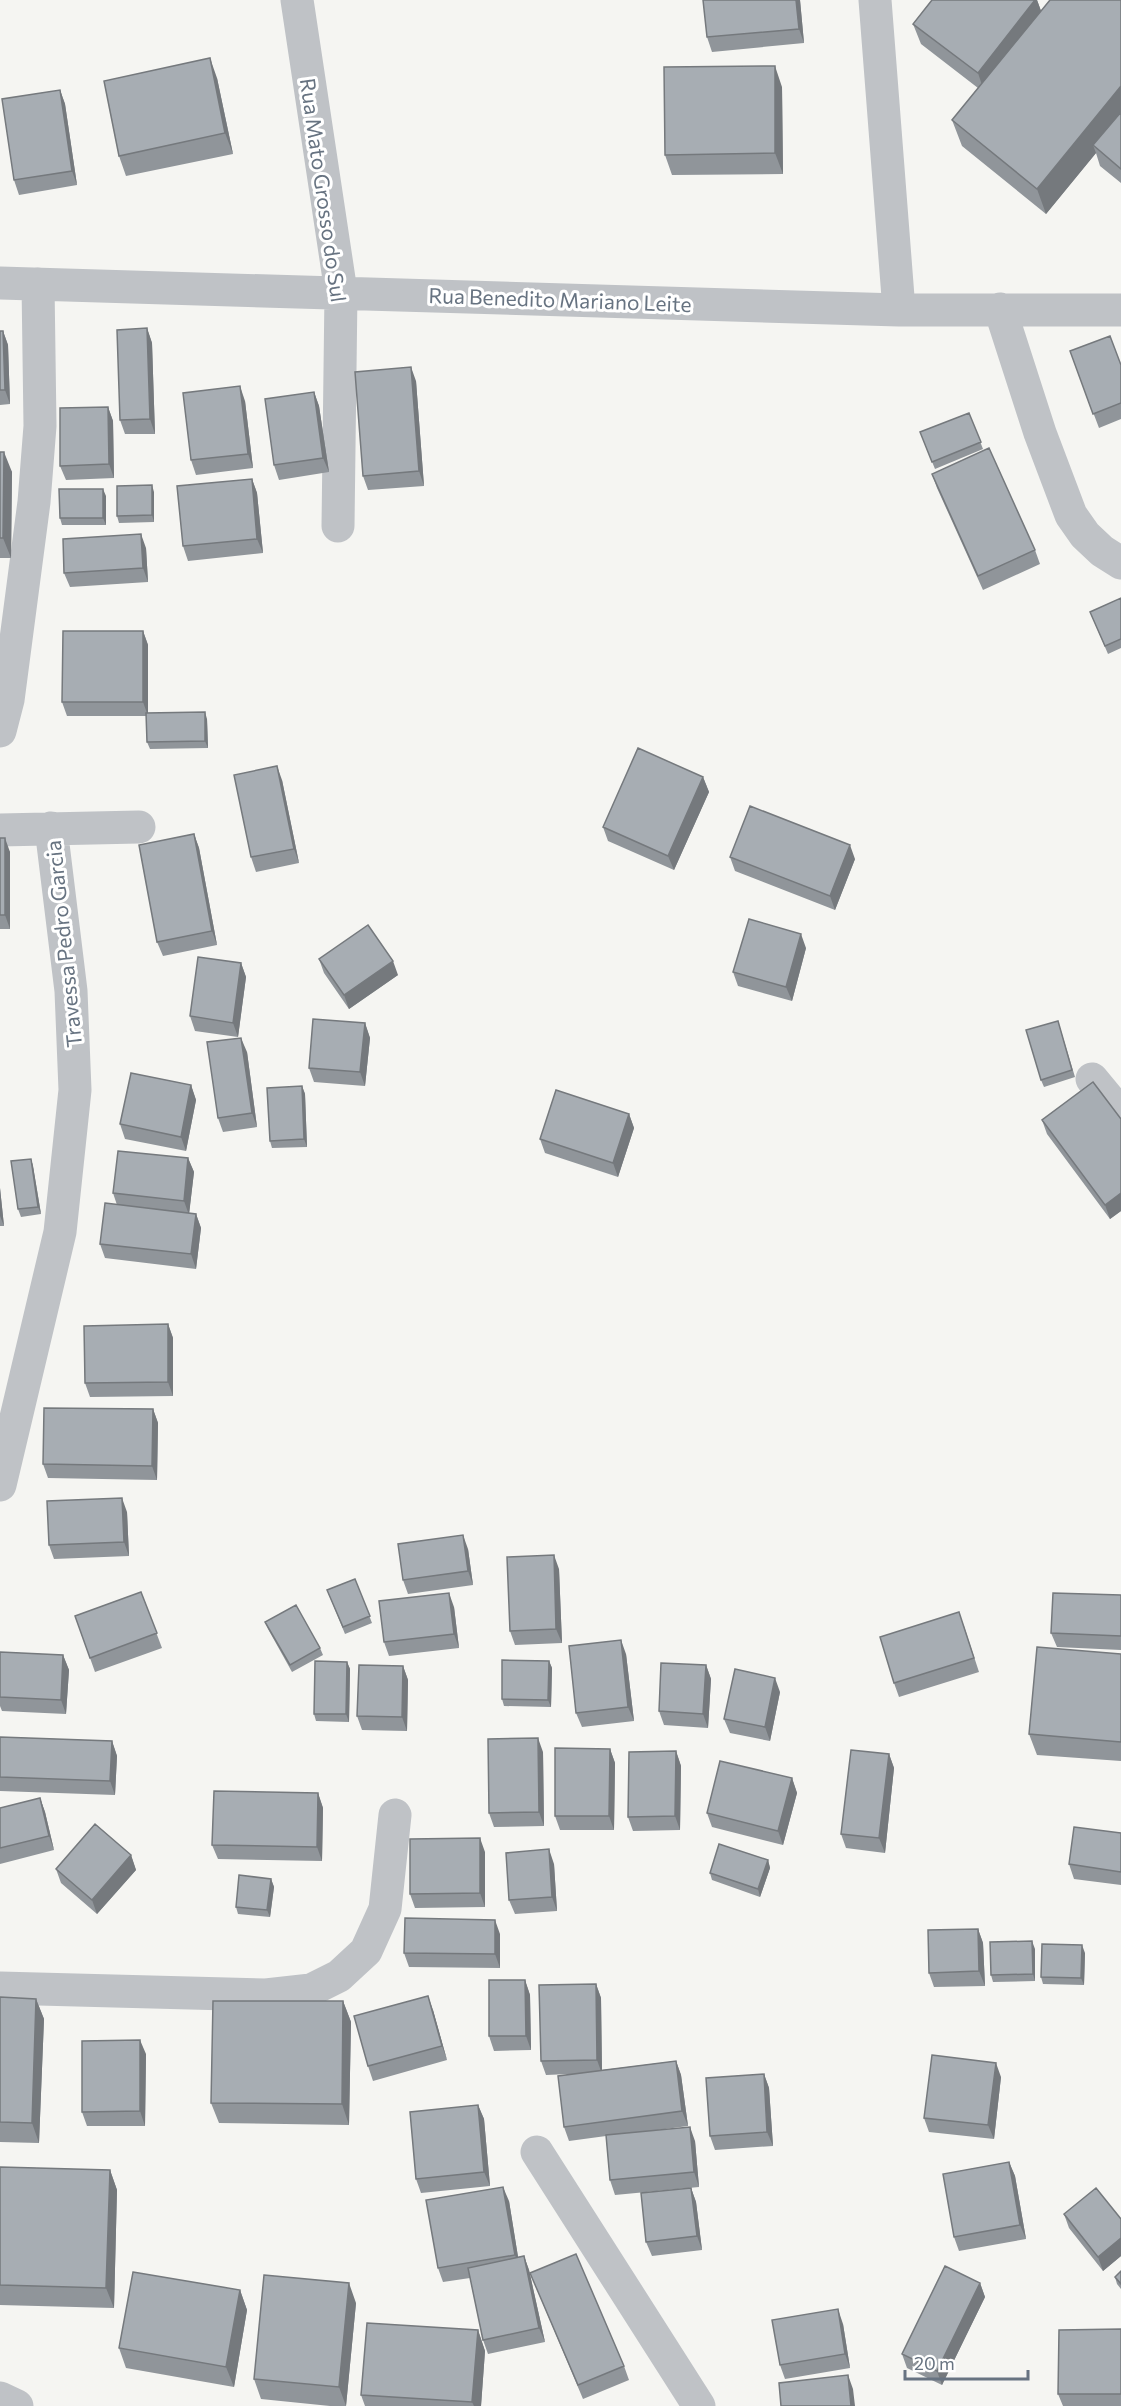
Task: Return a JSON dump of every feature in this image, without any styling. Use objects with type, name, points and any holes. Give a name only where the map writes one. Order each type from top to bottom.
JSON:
[{"type":"street","name":"Rua Mato Grosso do Sul","points":[[297,0],[341,292],[338,526]]},
{"type":"street","points":[[875,0],[899,310]]},
{"type":"street","name":"Rua Benedito Mariano Leite","points":[[0,283],[899,310],[1121,310]]},
{"type":"street","points":[[0,731],[8,700],[34,502],[40,426],[38,284]]},
{"type":"street","points":[[1000,309],[1040,433],[1071,515],[1102,551],[1121,563]]},
{"type":"street","points":[[0,830],[140,826]]},
{"type":"street","name":"Travessa Pedro Garcia","points":[[0,1485],[60,1232],[75,1090],[71,991],[51,828]]},
{"type":"street","points":[[1092,1079],[1121,1114]]},
{"type":"street","points":[[0,1988],[266,1995],[311,1990],[339,1976],[366,1951],[385,1910],[395,1815]]},
{"type":"street","points":[[537,2152],[699,2406]]},
{"type":"street","points":[[0,2398],[17,2406]]},
{"type":"building","points":[[703,0],[796,0],[799,29],[707,37]]},
{"type":"building","points":[[932,0],[1035,0],[978,73],[913,24]]},
{"type":"building","points":[[1050,0],[1121,0],[1121,86],[1037,189],[952,120]]},
{"type":"building","points":[[210,58],[225,133],[119,156],[104,81]]},
{"type":"building","points":[[775,66],[775,153],[665,155],[664,67]]},
{"type":"building","points":[[60,90],[72,171],[14,180],[2,99]]},
{"type":"building","points":[[1121,112],[1121,169],[1093,145]]},
{"type":"building","points":[[147,328],[150,419],[120,420],[117,330]]},
{"type":"building","points":[[0,331],[3,331],[5,390],[0,390]]},
{"type":"building","points":[[1110,336],[1121,365],[1121,403],[1093,414],[1070,351]]},
{"type":"building","points":[[411,367],[419,471],[363,476],[355,372]]},
{"type":"building","points":[[240,386],[248,454],[191,460],[183,393]]},
{"type":"building","points":[[314,392],[323,458],[274,465],[265,399]]},
{"type":"building","points":[[108,407],[109,464],[60,466],[60,408]]},
{"type":"building","points":[[969,413],[981,442],[932,462],[920,432]]},
{"type":"building","points":[[989,448],[1035,550],[978,576],[932,474]]},
{"type":"building","points":[[0,452],[4,452],[3,538],[0,538]]},
{"type":"building","points":[[252,479],[257,539],[183,546],[177,486]]},
{"type":"building","points":[[152,485],[152,515],[117,516],[117,486]]},
{"type":"building","points":[[59,489],[103,489],[103,518],[60,518]]},
{"type":"building","points":[[141,534],[143,568],[64,573],[63,539]]},
{"type":"building","points":[[1121,598],[1121,639],[1105,646],[1090,612]]},
{"type":"building","points":[[63,631],[143,631],[143,702],[62,702]]},
{"type":"building","points":[[205,712],[205,741],[147,742],[146,713]]},
{"type":"building","points":[[638,748],[703,777],[668,856],[603,827]]},
{"type":"building","points":[[277,766],[294,849],[251,857],[234,775]]},
{"type":"building","points":[[750,806],[850,845],[830,896],[730,857]]},
{"type":"building","points":[[194,834],[212,931],[157,942],[139,845]]},
{"type":"building","points":[[0,838],[5,838],[5,915],[0,915]]},
{"type":"building","points":[[749,919],[801,934],[786,987],[733,972]]},
{"type":"building","points":[[368,925],[393,961],[344,995],[319,959]]},
{"type":"building","points":[[198,957],[241,963],[233,1023],[190,1016]]},
{"type":"building","points":[[313,1019],[365,1023],[360,1072],[309,1068]]},
{"type":"building","points":[[1058,1021],[1072,1070],[1041,1080],[1026,1030]]},
{"type":"building","points":[[241,1038],[252,1113],[218,1118],[207,1042]]},
{"type":"building","points":[[131,1073],[191,1085],[181,1137],[120,1124]]},
{"type":"building","points":[[1093,1082],[1121,1119],[1121,1193],[1105,1205],[1042,1120]]},
{"type":"building","points":[[302,1086],[304,1139],[270,1141],[267,1088]]},
{"type":"building","points":[[556,1090],[629,1114],[613,1163],[540,1139]]},
{"type":"building","points":[[118,1151],[188,1158],[184,1201],[113,1193]]},
{"type":"building","points":[[31,1159],[38,1207],[18,1209],[11,1161]]},
{"type":"building","points":[[105,1203],[196,1214],[191,1254],[100,1244]]},
{"type":"building","points":[[168,1324],[168,1382],[85,1383],[84,1326]]},
{"type":"building","points":[[44,1408],[153,1409],[152,1466],[43,1464]]},
{"type":"building","points":[[122,1498],[124,1542],[49,1545],[47,1501]]},
{"type":"building","points":[[463,1535],[468,1571],[403,1580],[398,1544]]},
{"type":"building","points":[[554,1555],[556,1629],[510,1631],[507,1557]]},
{"type":"building","points":[[355,1579],[370,1616],[343,1627],[327,1590]]},
{"type":"building","points":[[141,1592],[157,1633],[90,1658],[75,1616]]},
{"type":"building","points":[[449,1593],[454,1634],[384,1642],[379,1601]]},
{"type":"building","points":[[1053,1593],[1121,1595],[1121,1636],[1051,1633]]},
{"type":"building","points":[[296,1605],[320,1648],[290,1665],[265,1622]]},
{"type":"building","points":[[959,1612],[974,1658],[894,1683],[880,1637]]},
{"type":"building","points":[[621,1640],[628,1707],[576,1713],[569,1646]]},
{"type":"building","points":[[1037,1647],[1121,1654],[1121,1742],[1029,1734]]},
{"type":"building","points":[[0,1652],[63,1655],[61,1700],[0,1697]]},
{"type":"building","points":[[502,1660],[549,1661],[548,1700],[502,1699]]},
{"type":"building","points":[[315,1661],[347,1662],[346,1714],[314,1714]]},
{"type":"building","points":[[661,1663],[706,1665],[703,1714],[659,1711]]},
{"type":"building","points":[[359,1665],[403,1666],[402,1717],[357,1716]]},
{"type":"building","points":[[735,1669],[775,1678],[765,1727],[724,1719]]},
{"type":"building","points":[[0,1737],[112,1741],[110,1781],[0,1777]]},
{"type":"building","points":[[538,1738],[539,1812],[489,1813],[488,1739]]},
{"type":"building","points":[[555,1748],[610,1749],[609,1816],[555,1816]]},
{"type":"building","points":[[851,1750],[889,1754],[879,1838],[841,1834]]},
{"type":"building","points":[[676,1751],[675,1816],[628,1817],[629,1752]]},
{"type":"building","points":[[720,1761],[792,1778],[778,1831],[707,1813]]},
{"type":"building","points":[[214,1791],[318,1793],[317,1847],[212,1845]]},
{"type":"building","points":[[40,1798],[49,1836],[0,1848],[0,1808]]},
{"type":"building","points":[[95,1824],[131,1855],[92,1900],[56,1869]]},
{"type":"building","points":[[1074,1827],[1121,1833],[1121,1872],[1069,1864]]},
{"type":"building","points":[[480,1838],[480,1893],[410,1894],[410,1839]]},
{"type":"building","points":[[719,1844],[768,1860],[758,1889],[710,1873]]},
{"type":"building","points":[[549,1849],[552,1897],[509,1900],[506,1853]]},
{"type":"building","points":[[239,1875],[271,1879],[267,1910],[236,1907]]},
{"type":"building","points":[[405,1918],[495,1920],[495,1954],[404,1953]]},
{"type":"building","points":[[978,1929],[979,1971],[929,1973],[928,1930]]},
{"type":"building","points":[[1032,1941],[1033,1974],[991,1975],[990,1942]]},
{"type":"building","points":[[1042,1944],[1082,1945],[1081,1978],[1041,1977]]},
{"type":"building","points":[[489,1980],[525,1980],[526,2036],[489,2036]]},
{"type":"building","points":[[596,1984],[597,2060],[541,2061],[539,1985]]},
{"type":"building","points":[[428,1996],[442,2046],[368,2066],[354,2016]]},
{"type":"building","points":[[0,1997],[36,1999],[32,2123],[0,2122]]},
{"type":"building","points":[[213,2001],[343,2001],[342,2104],[211,2103]]},
{"type":"building","points":[[140,2040],[140,2111],[82,2112],[82,2041]]},
{"type":"building","points":[[932,2055],[996,2063],[988,2125],[924,2118]]},
{"type":"building","points":[[676,2061],[682,2111],[564,2127],[558,2076]]},
{"type":"building","points":[[764,2074],[767,2132],[710,2136],[706,2078]]},
{"type":"building","points":[[478,2105],[484,2172],[416,2179],[410,2112]]},
{"type":"building","points":[[690,2127],[694,2172],[610,2180],[606,2135]]},
{"type":"building","points":[[1009,2162],[1020,2225],[954,2237],[943,2174]]},
{"type":"building","points":[[0,2167],[110,2170],[106,2288],[0,2285]]},
{"type":"building","points":[[503,2187],[515,2255],[438,2268],[426,2200]]},
{"type":"building","points":[[691,2188],[697,2236],[646,2242],[641,2193]]},
{"type":"building","points":[[1096,2188],[1121,2219],[1121,2238],[1098,2257],[1064,2214]]},
{"type":"building","points":[[576,2254],[624,2366],[578,2385],[530,2273]]},
{"type":"building","points":[[524,2256],[539,2328],[483,2340],[468,2268]]},
{"type":"building","points":[[945,2266],[980,2283],[937,2371],[902,2354]]},
{"type":"building","points":[[1121,2271],[1121,2284],[1115,2277]]},
{"type":"building","points":[[133,2272],[240,2290],[226,2367],[119,2348]]},
{"type":"building","points":[[264,2275],[349,2283],[339,2387],[254,2379]]},
{"type":"building","points":[[838,2309],[845,2354],[780,2365],[772,2320]]},
{"type":"building","points":[[367,2323],[478,2330],[472,2402],[361,2395]]},
{"type":"building","points":[[1121,2329],[1121,2394],[1058,2394],[1059,2330]]},
{"type":"building","points":[[848,2375],[851,2406],[781,2406],[779,2383]]}]
